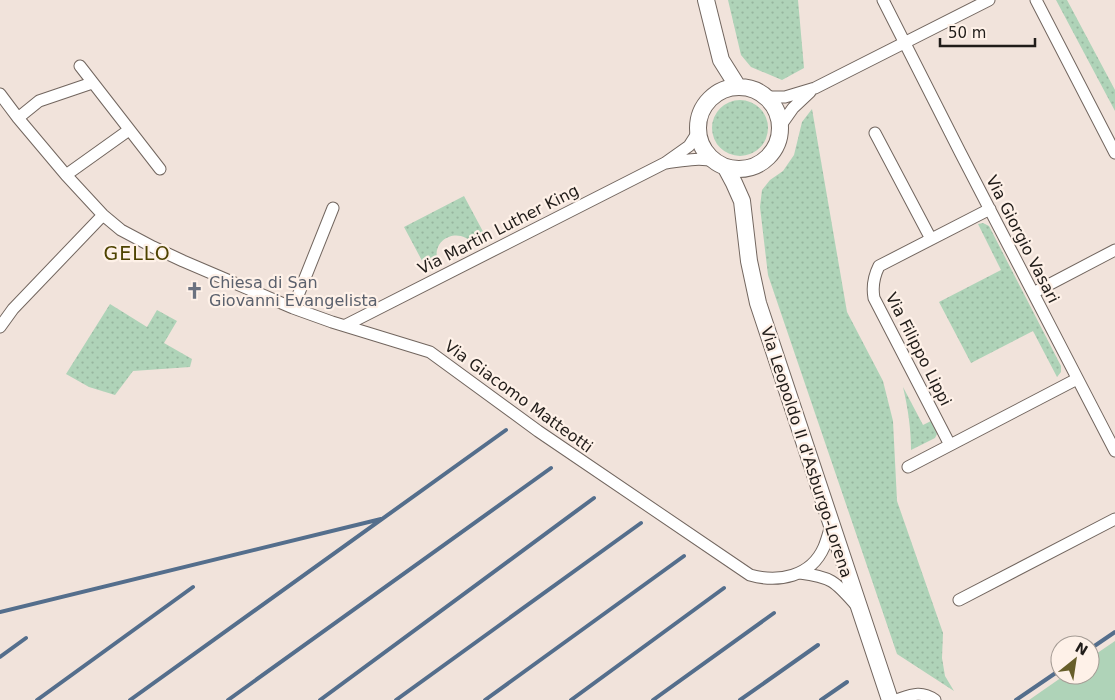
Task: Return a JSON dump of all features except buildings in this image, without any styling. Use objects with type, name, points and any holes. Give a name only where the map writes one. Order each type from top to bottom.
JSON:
[{"type":"street","points":[[706,0],[721,60],[738,87]]},
{"type":"street","name":"Via Giorgio Vasari","points":[[883,0],[1115,451]]},
{"type":"street","points":[[767,97],[785,97],[815,88],[989,0]]},
{"type":"street","points":[[1036,0],[1115,153]]},
{"type":"street","points":[[720,164],[708,155],[703,148],[698,132],[702,111],[718,88],[721,60]]},
{"type":"street","points":[[80,66],[92,84],[160,169]]},
{"type":"street","points":[[18,118],[39,101],[92,84]]},
{"type":"street","points":[[664,163],[705,159],[737,170],[747,169],[757,166],[767,159],[775,149],[780,137],[781,124],[779,114],[767,97],[758,91],[738,87],[726,89],[715,94]]},
{"type":"street","points":[[781,124],[793,108],[815,88]]},
{"type":"street","name":"Via Giacomo Matteotti","points":[[0,94],[66,175],[103,216],[121,230],[168,254],[293,308],[430,352],[538,431],[750,575],[761,578],[781,579],[800,573],[819,557],[824,548],[831,525]]},
{"type":"street","points":[[66,175],[129,130]]},
{"type":"street","points":[[664,163],[689,146],[698,132]]},
{"type":"street","points":[[875,133],[931,239],[990,209]]},
{"type":"street","name":"Via Martin Luther King","points":[[346,326],[664,163]]},
{"type":"street","name":"Via Leopoldo II d'Asburgo-Lorena","points":[[720,164],[734,183],[742,201],[749,262],[758,303],[890,700]]},
{"type":"street","name":"Via Leopoldo II d'Asburgo-Lorena","points":[[742,201],[747,182],[757,166]]},
{"type":"street","points":[[293,308],[333,208]]},
{"type":"street","points":[[0,327],[13,309],[103,216]]},
{"type":"street","name":"Via Filippo Lippi","points":[[931,239],[879,266],[874,279],[873,293],[950,445]]},
{"type":"street","points":[[1033,293],[1115,250]]},
{"type":"street","points":[[908,467],[1077,379]]},
{"type":"street","points":[[959,600],[1115,519]]},
{"type":"street","name":"Via Giacomo Matteotti","points":[[800,573],[818,575],[828,579],[838,585],[859,608]]},
{"type":"street","points":[[896,700],[918,693],[935,700]]},
{"type":"green space","points":[[728,0],[798,0],[804,68],[782,80],[751,67],[741,55]]},
{"type":"green space","points":[[1056,0],[1067,0],[1115,90],[1115,111]]},
{"type":"green space","points":[[734,100],[746,100],[756,104],[764,112],[768,128],[764,144],[756,152],[746,156],[734,156],[724,152],[716,144],[712,134],[712,122],[716,112],[724,104]]},
{"type":"green space","points":[[812,109],[847,312],[883,381],[893,421],[897,501],[943,633],[942,658],[945,676],[954,691],[897,654],[768,275],[760,207],[762,190],[770,180],[783,171],[794,155],[802,122]]},
{"type":"green space","points":[[464,196],[487,239],[474,245],[460,236],[446,238],[438,248],[439,264],[427,270],[404,227]]},
{"type":"green space","points":[[983,223],[989,226],[1061,366],[1061,372],[1057,377],[1033,331],[971,363],[939,302],[1001,270],[978,224]]},
{"type":"green space","points":[[110,304],[147,327],[157,310],[177,321],[164,343],[192,359],[190,367],[133,371],[115,395],[89,387],[66,374]]},
{"type":"green space","points":[[903,387],[923,425],[931,421],[937,434],[935,438],[911,450],[909,418]]},
{"type":"green space","points":[[1115,641],[1115,700],[1029,700],[1051,685],[1100,685],[1100,651]]},
{"type":"waterway","points":[[130,700],[506,430]]},
{"type":"waterway","points":[[228,700],[551,468]]},
{"type":"waterway","points":[[320,700],[594,498]]},
{"type":"waterway","points":[[0,612],[381,519]]},
{"type":"waterway","points":[[396,700],[641,523]]},
{"type":"waterway","points":[[485,700],[684,556]]},
{"type":"waterway","points":[[37,700],[193,587]]},
{"type":"waterway","points":[[571,700],[724,588]]},
{"type":"waterway","points":[[653,700],[774,613]]},
{"type":"waterway","points":[[1100,642],[1115,632]]},
{"type":"waterway","points":[[0,657],[26,638]]},
{"type":"waterway","points":[[740,700],[818,645]]},
{"type":"waterway","points":[[1016,700],[1050,677]]},
{"type":"waterway","points":[[821,700],[847,682]]},
{"type":"place","name":"Chiesa di San Giovanni Evangelista","points":[[195,291]]},
{"type":"district","name":"GELLO","points":[[137,253]]}]
